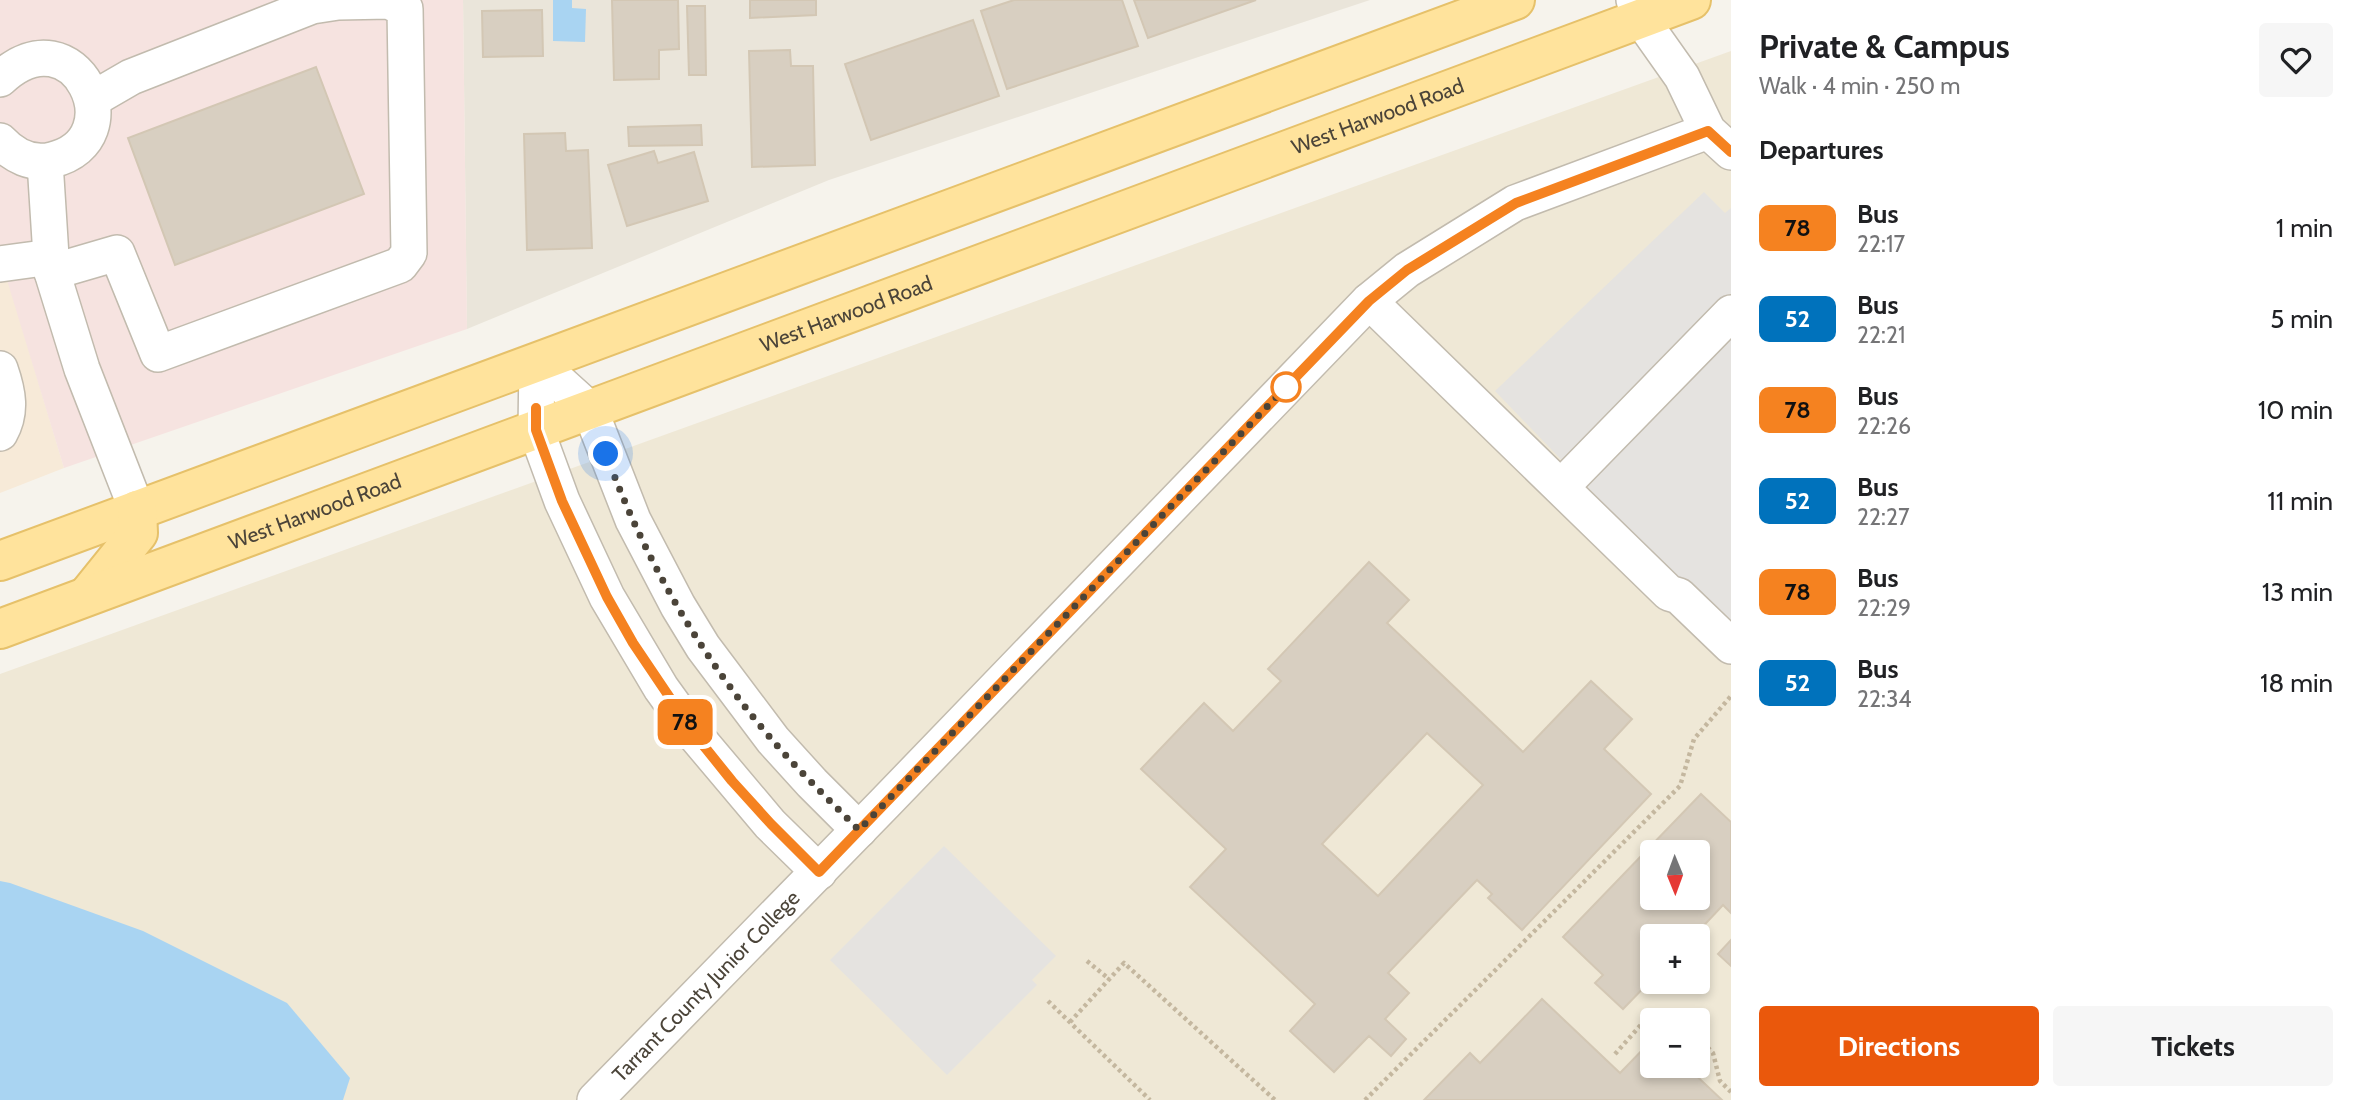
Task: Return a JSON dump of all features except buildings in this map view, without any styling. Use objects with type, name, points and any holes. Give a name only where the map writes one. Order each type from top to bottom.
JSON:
[{"type":"main road","points":[[0,561],[1515,0]]},
{"type":"main road","name":"West Harwood Road","points":[[0,629],[590,410],[1637,9],[1681,2]]},
{"type":"main road","points":[[87,596],[138,533],[137,510]]},
{"type":"street","points":[[0,264],[52,265],[117,253],[158,354],[400,265],[409,253],[405,4],[389,1],[329,2],[251,15],[93,99]]},
{"type":"street","points":[[1681,2],[1682,77]]},
{"type":"street","points":[[1637,9],[1682,77],[1720,142]]},
{"type":"street","points":[[0,79],[27,60],[43,58],[60,61],[75,69],[86,83],[93,99],[93,117],[88,134],[77,148],[62,158],[45,162],[29,160],[13,153],[0,141]]},
{"type":"street","name":"Tarrant County Junior College","points":[[595,1100],[819,872],[1369,301],[1407,270],[1516,203],[1720,142]]},
{"type":"street","points":[[45,162],[52,265],[82,369],[137,510]]},
{"type":"street","points":[[1369,301],[1669,593],[1679,596],[1731,646]]},
{"type":"street","points":[[1561,487],[1731,313]]},
{"type":"street","points":[[537,362],[590,410],[633,520],[678,606],[703,647],[773,740],[811,783],[859,830]]},
{"type":"street","name":"Tarrant County Junior College","points":[[537,362],[536,430],[583,550],[607,597],[661,688],[732,781],[819,872]]},
{"type":"street","points":[[0,369],[9,399],[7,421],[0,433]]},
{"type":"path","points":[[1365,1100],[1680,786],[1694,739],[1731,696]]},
{"type":"path","points":[[1087,961],[1109,979]]},
{"type":"path","points":[[1069,1022],[1124,963],[1275,1100]]},
{"type":"path","points":[[1048,1001],[1150,1100]]},
{"type":"path","points":[[1615,1054],[1640,1026]]},
{"type":"path","points":[[1710,1050],[1720,1081],[1731,1091]]},
{"type":"shaded area","points":[[0,0],[463,0],[467,329],[64,468],[0,257]]},
{"type":"shaded area","points":[[463,0],[1370,0],[829,180],[467,329]]},
{"type":"shaded area","points":[[1731,51],[1731,1100],[0,1100],[0,674]]},
{"type":"shaded area","points":[[1704,192],[1725,213],[1731,208],[1731,636],[1495,391]]},
{"type":"shaded area","points":[[0,254],[64,468],[0,493]]},
{"type":"shaded area","points":[[944,846],[1056,956],[1032,980],[1037,985],[947,1075],[830,960]]},
{"type":"water","points":[[553,0],[572,0],[572,8],[586,9],[585,42],[553,41]]},
{"type":"water","points":[[0,881],[143,931],[287,1003],[350,1078],[343,1100],[0,1100]]},
{"type":"bus line","name":"78","points":[[536,408],[536,430],[562,501],[583,550],[633,643],[661,688],[732,781],[819,872],[1369,301],[1407,270],[1516,203],[1708,131],[1731,152]]},
{"type":"route","points":[[606,454],[654,564],[703,647],[773,740],[811,783],[859,830],[1286,387]]}]
